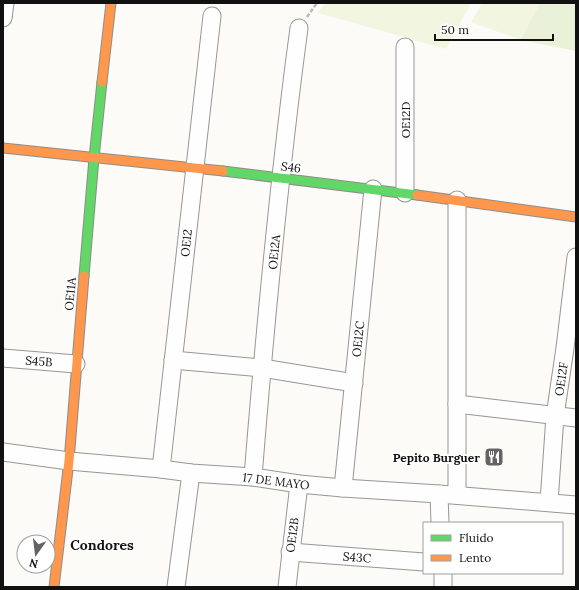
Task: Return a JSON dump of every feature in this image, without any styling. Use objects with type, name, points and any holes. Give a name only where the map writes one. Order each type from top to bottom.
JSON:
[{"type":"street","points":[[3,18],[5,3]]},
{"type":"street","name":"OE11A","points":[[54,587],[69,461],[94,158],[111,3]]},
{"type":"street","name":"OE12","points":[[161,469],[212,16]]},
{"type":"street","name":"OE12A","points":[[253,477],[262,368],[291,90],[299,28]]},
{"type":"street","name":"OE12D","points":[[405,47],[405,193]]},
{"type":"street","name":"S46","points":[[3,148],[194,167],[405,193],[576,217]]},
{"type":"street","name":"OE12C","points":[[343,488],[373,189]]},
{"type":"street","points":[[457,200],[457,495]]},
{"type":"street","name":"OE12F","points":[[549,502],[555,416],[576,257]]},
{"type":"street","name":"S45B","points":[[3,358],[76,364]]},
{"type":"street","points":[[173,360],[262,368],[354,383]]},
{"type":"street","points":[[457,404],[576,418]]},
{"type":"street","name":"17 DE MAYO","points":[[3,452],[69,461],[191,473],[253,477],[298,484],[576,504]]},
{"type":"street","points":[[176,587],[191,473]]},
{"type":"street","name":"OE12B","points":[[287,587],[298,484]]},
{"type":"street","points":[[439,494],[440,522]]},
{"type":"street","name":"S43C","points":[[290,552],[423,562]]},
{"type":"street","points":[[443,574],[444,587]]},
{"type":"green space","points":[[326,3],[471,3],[446,49],[318,13]]},
{"type":"green space","points":[[482,3],[540,3],[520,40],[471,22]]},
{"type":"green space","points":[[540,3],[576,3],[576,51],[520,40]]},
{"type":"traffic: fast","points":[[84,276],[102,82]]},
{"type":"traffic: fast","points":[[223,171],[417,195]]},
{"type":"traffic: slow","points":[[102,82],[111,3]]},
{"type":"traffic: slow","points":[[3,148],[223,171]]},
{"type":"traffic: slow","points":[[417,195],[576,217]]},
{"type":"traffic: slow","points":[[54,587],[69,461],[84,276]]},
{"type":"place","name":"Pepito Burguer","points":[[494,457]]},
{"type":"district","name":"Condores","points":[[102,545]]}]
